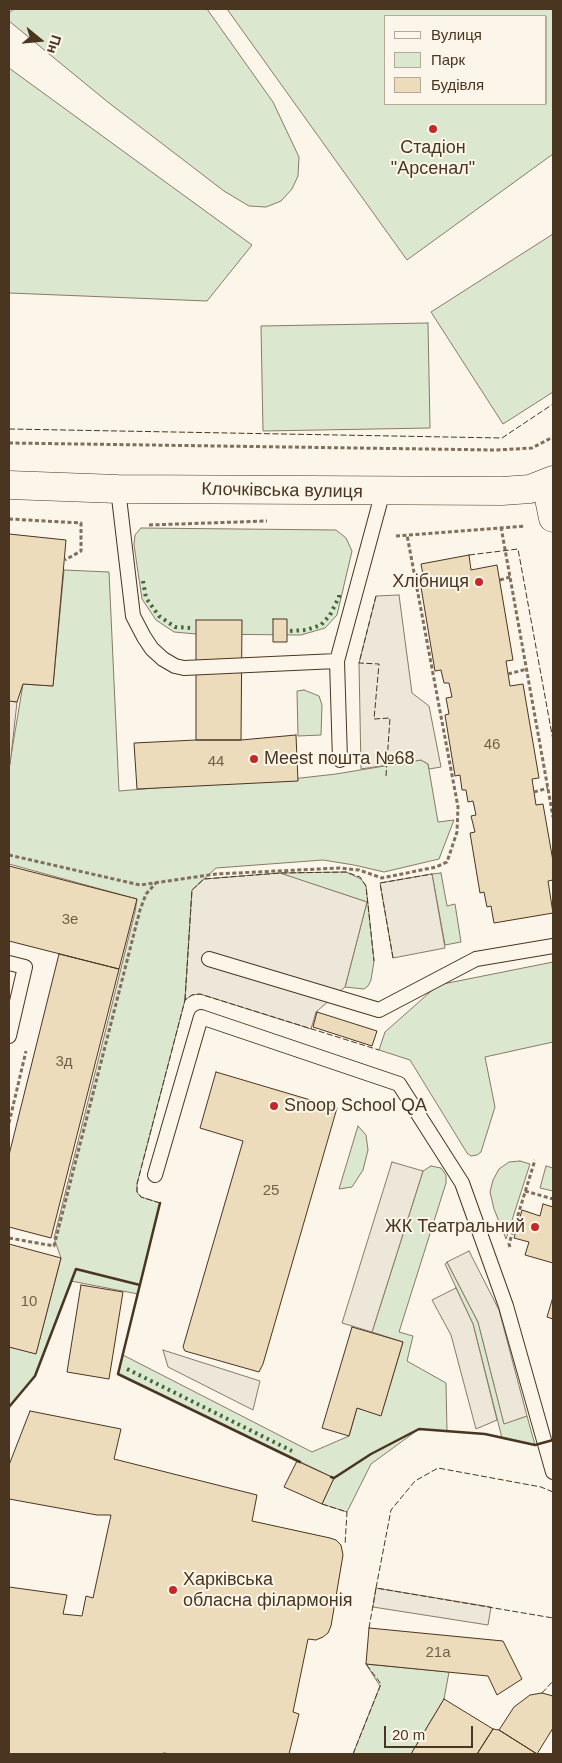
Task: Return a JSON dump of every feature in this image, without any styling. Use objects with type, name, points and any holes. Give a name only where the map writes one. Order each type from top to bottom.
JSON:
[{"type":"main road","name":"Клочківська вулиця","points":[[9,485],[118,489],[510,491],[530,489],[549,482]]},
{"type":"main road","points":[[544,521],[549,482]]},
{"type":"lane","points":[[118,489],[133,616],[152,649],[162,659],[175,666],[184,668],[337,661]]},
{"type":"lane","points":[[340,760],[337,661],[383,491]]},
{"type":"lane","points":[[209,959],[379,1010],[476,958],[553,946]]},
{"type":"lane","points":[[9,963],[25,967],[9,1036]]},
{"type":"lane","points":[[155,1175],[201,1017],[399,1084],[462,1183],[506,1306],[553,1472]]},
{"type":"path","points":[[9,442],[496,450],[532,448],[553,437]]},
{"type":"path","points":[[9,519],[81,523],[80,551],[64,560]]},
{"type":"path","points":[[149,525],[274,521]]},
{"type":"path","points":[[396,536],[501,527],[544,521]]},
{"type":"path","points":[[501,527],[553,817]]},
{"type":"path","points":[[9,855],[140,885],[216,874],[340,868],[359,870],[382,878],[436,867],[447,862],[457,832],[458,807],[407,535]]},
{"type":"path","points":[[500,580],[510,577]]},
{"type":"path","points":[[508,674],[527,669]]},
{"type":"path","points":[[534,792],[548,788]]},
{"type":"path","points":[[9,1238],[54,1246],[140,910],[146,894],[157,882]]},
{"type":"path","points":[[512,1254],[509,1244],[535,1160]]},
{"type":"path","points":[[526,1191],[553,1199]]},
{"type":"green space","points":[[14,9],[207,9],[273,102],[299,157],[298,176],[292,189],[281,201],[266,207],[249,206],[224,191],[109,103],[9,21],[9,13]]},
{"type":"green space","name":"Стадіон \"Арсенал\"","points":[[227,9],[553,9],[553,154],[407,260]]},
{"type":"green space","points":[[9,68],[252,245],[207,301],[9,293]]},
{"type":"green space","points":[[553,234],[553,392],[503,424],[431,312]]},
{"type":"green space","points":[[428,323],[430,428],[263,431],[261,326]]},
{"type":"green space","points":[[141,528],[336,530],[346,538],[352,551],[337,615],[325,628],[301,635],[174,632],[156,620],[142,599],[134,545],[135,535]]},
{"type":"green space","points":[[64,570],[109,572],[119,791],[240,781],[292,779],[421,760],[428,764],[438,822],[454,820],[439,859],[384,872],[323,860],[216,868],[192,890],[185,1000],[137,1184],[137,1192],[141,1197],[160,1203],[138,1294],[71,1281],[35,1376],[9,1407],[9,1347],[36,1353],[61,1258],[54,1238],[137,899],[9,864],[9,768],[23,684],[53,686]]},
{"type":"green space","points":[[304,690],[319,696],[322,705],[321,735],[298,736],[297,691]]},
{"type":"green space","points":[[346,872],[361,879],[366,886],[374,961],[371,980],[364,989],[345,987],[367,902],[278,873]]},
{"type":"green space","points":[[441,873],[447,906],[455,904],[461,942],[445,945],[432,874]]},
{"type":"green space","points":[[553,962],[553,1042],[485,1057],[495,1107],[481,1152],[471,1156],[467,1153],[410,1060],[379,1050],[385,1032],[438,985]]},
{"type":"green space","points":[[358,1126],[366,1135],[368,1150],[363,1170],[352,1187],[339,1189]]},
{"type":"green space","points":[[520,1161],[530,1164],[506,1239],[494,1209],[490,1192],[493,1180],[499,1169],[509,1162]]},
{"type":"green space","points":[[431,1166],[441,1168],[446,1175],[446,1183],[399,1332],[413,1336],[407,1361],[446,1383],[447,1431],[419,1429],[371,1464],[347,1512],[322,1504],[334,1478],[118,1374],[123,1355],[312,1452],[349,1436],[357,1408],[381,1415],[403,1342],[372,1332],[423,1171]]},
{"type":"green space","points":[[546,1166],[553,1168],[553,1191],[540,1188]]},
{"type":"green space","points":[[447,1262],[478,1322],[504,1423],[527,1416],[535,1445],[502,1438],[473,1324],[445,1264]]},
{"type":"green space","points":[[366,1664],[449,1672],[444,1699],[411,1754],[353,1754],[380,1686]]},
{"type":"shaded area","points":[[399,595],[412,693],[429,706],[441,767],[429,769],[428,764],[421,760],[361,769],[359,663],[376,596]]},
{"type":"shaded area","points":[[9,701],[17,702],[10,765],[9,765]]},
{"type":"shaded area","points":[[280,873],[367,902],[345,987],[316,1012],[311,1029],[200,994],[192,995],[185,1000],[192,890],[204,879]]},
{"type":"shaded area","points":[[432,874],[445,948],[393,958],[380,883]]},
{"type":"shaded area","points":[[392,1162],[423,1171],[372,1332],[342,1323]]},
{"type":"shaded area","points":[[469,1251],[499,1310],[527,1416],[504,1424],[478,1322],[447,1262]]},
{"type":"shaded area","points":[[456,1288],[473,1324],[497,1420],[476,1429],[451,1335],[432,1300]]},
{"type":"shaded area","points":[[163,1350],[260,1381],[253,1410],[168,1367]]},
{"type":"shaded area","points":[[376,1588],[491,1607],[488,1625],[373,1607]]},
{"type":"building","points":[[9,534],[66,540],[53,686],[23,684],[17,702],[9,701]]},
{"type":"building","points":[[469,555],[471,570],[497,565],[513,660],[506,661],[510,686],[523,684],[539,778],[532,779],[536,805],[543,804],[553,861],[553,880],[548,881],[553,913],[494,923],[491,906],[487,907],[484,892],[480,893],[470,833],[475,832],[471,816],[476,815],[473,801],[468,802],[466,790],[462,790],[460,775],[455,776],[445,715],[449,714],[446,698],[452,697],[449,683],[444,683],[441,670],[435,671],[420,581],[424,580],[421,564]]},
{"type":"building","points":[[273,619],[287,619],[287,642],[273,642]]},
{"type":"building","points":[[196,620],[242,620],[241,740],[196,740]]},
{"type":"building","points":[[296,735],[298,781],[137,789],[134,743],[241,740]]},
{"type":"building","points":[[9,866],[137,899],[119,969],[9,941]]},
{"type":"building","points":[[59,954],[119,969],[51,1238],[9,1227],[9,1155]]},
{"type":"building","points":[[317,1012],[377,1031],[372,1046],[313,1027]]},
{"type":"building","points":[[216,1072],[324,1104],[335,1105],[337,1108],[263,1364],[259,1372],[185,1351],[183,1347],[243,1141],[200,1128]]},
{"type":"building","name":"ЖК Театральний","points":[[543,1204],[553,1207],[553,1263],[525,1255],[529,1242],[514,1238],[522,1210],[540,1216]]},
{"type":"building","points":[[9,1244],[61,1258],[36,1354],[9,1347]]},
{"type":"building","points":[[81,1285],[123,1292],[109,1379],[67,1372]]},
{"type":"building","points":[[553,1297],[553,1319],[547,1317]]},
{"type":"building","points":[[352,1327],[403,1342],[381,1416],[357,1408],[349,1436],[322,1428]]},
{"type":"building","name":"Харківська обласна філармонія","points":[[30,1411],[121,1429],[114,1459],[257,1495],[252,1521],[330,1538],[336,1540],[341,1545],[343,1555],[331,1626],[328,1633],[323,1637],[316,1640],[308,1639],[293,1712],[299,1714],[289,1754],[9,1754],[9,1465]]},
{"type":"building","points":[[297,1461],[334,1478],[322,1504],[284,1487]]},
{"type":"building","points":[[9,1499],[97,1515],[111,1515],[93,1598],[86,1596],[82,1616],[63,1614],[67,1595],[9,1587]]},
{"type":"building","points":[[369,1628],[503,1641],[522,1679],[497,1695],[488,1676],[366,1664]]},
{"type":"building","points":[[542,1693],[553,1696],[553,1728],[537,1754],[499,1730],[514,1707],[530,1695]]},
{"type":"building","points":[[444,1699],[493,1729],[477,1754],[411,1754]]},
{"type":"building","points":[[493,1729],[499,1730],[537,1754],[477,1754]]},
{"type":"hedge","points":[[143,581],[146,598],[159,616],[175,627],[192,628]]},
{"type":"hedge","points":[[290,631],[306,630],[321,625],[330,615],[339,597],[339,591]]},
{"type":"hedge","points":[[127,1369],[292,1451]]},
{"type":"fence","points":[[9,429],[502,438],[553,404]]},
{"type":"fence","points":[[469,555],[518,549],[553,740]]},
{"type":"fence","points":[[376,596],[359,663],[379,664],[374,719],[390,718],[386,776]]},
{"type":"fence","points":[[185,1000],[192,890],[204,879],[280,873],[346,872],[360,877],[366,886],[374,961]]},
{"type":"fence","points":[[393,958],[380,883],[432,874]]},
{"type":"fence","points":[[160,1203],[141,1197],[137,1192],[137,1184],[185,1000],[192,995],[200,994],[379,1050]]},
{"type":"fence","points":[[553,1492],[541,1487],[438,1468],[415,1481],[391,1510],[376,1588],[553,1618]]},
{"type":"fence","points":[[322,1504],[347,1512],[345,1545]]},
{"type":"fence","points":[[369,1628],[376,1588]]},
{"type":"fence","points":[[353,1754],[381,1684],[366,1664]]},
{"type":"fence","points":[[542,1693],[553,1681]]},
{"type":"wall","points":[[160,1203],[118,1374],[300,1462]]},
{"type":"wall","points":[[9,1407],[35,1376],[76,1269],[140,1285]]},
{"type":"wall","points":[[331,1477],[334,1478],[371,1454],[419,1429],[485,1434],[535,1445],[553,1440]]},
{"type":"place","name":"Стадіон \"Арсенал\"","points":[[433,129]]},
{"type":"place","name":"Хлібниця","points":[[479,582]]},
{"type":"place","name":"Meest пошта №68","points":[[254,759]]},
{"type":"place","name":"Snoop School QA","points":[[274,1106]]},
{"type":"place","name":"ЖК Театральний","points":[[535,1227]]},
{"type":"place","name":"Харківська обласна філармонія","points":[[173,1590]]}]
